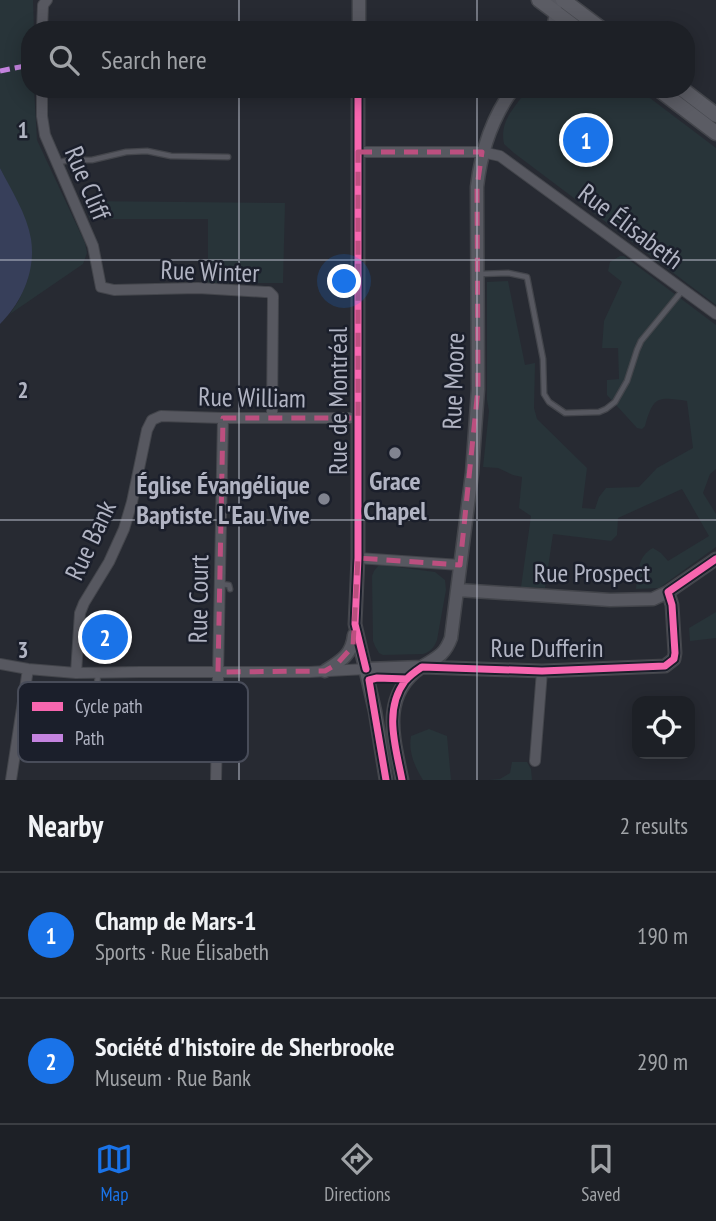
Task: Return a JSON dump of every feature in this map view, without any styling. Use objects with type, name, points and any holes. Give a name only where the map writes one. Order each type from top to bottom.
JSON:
[{"type":"main road","points":[[539,0],[557,4],[587,21]]},
{"type":"main road","points":[[557,4],[571,21]]},
{"type":"main road","points":[[673,98],[714,123]]},
{"type":"main road","points":[[690,98],[714,123]]},
{"type":"street","points":[[43,21],[43,5],[46,0]]},
{"type":"street","points":[[359,0],[359,21]]},
{"type":"street","name":"Rue Cliff","points":[[42,98],[45,135],[93,246],[99,283],[107,289]]},
{"type":"street","name":"Rue de Montréal","points":[[358,98],[358,558],[355,624],[376,711],[386,780]]},
{"type":"street","name":"Rue Moore","points":[[402,780],[393,731],[393,709],[407,679],[435,660],[448,647],[451,638],[472,473],[478,389],[477,187],[482,152],[495,118],[507,98]]},
{"type":"street","name":"Rue Élisabeth","points":[[358,152],[482,152],[500,156],[716,314]]},
{"type":"street","name":"Rue Winter","points":[[107,289],[198,288],[269,292],[274,299],[272,418]]},
{"type":"street","name":"Rue William","points":[[149,424],[161,416],[358,418]]},
{"type":"street","name":"Rue Court","points":[[218,682],[225,493],[223,418]]},
{"type":"street","name":"Rue Bank","points":[[76,673],[80,613],[109,562],[126,522],[149,424]]},
{"type":"street","points":[[358,558],[460,565]]},
{"type":"street","name":"Rue Prospect","points":[[457,590],[653,599],[668,592],[716,559]]},
{"type":"street","name":"Rue Dufferin","points":[[0,664],[28,670],[76,673],[325,671],[422,667],[542,671],[659,667],[670,663],[675,653],[672,605],[668,592]]},
{"type":"street","points":[[325,671],[347,655],[353,646],[355,624]]},
{"type":"street","points":[[26,682],[28,670]]},
{"type":"street","points":[[535,761],[542,671]]},
{"type":"street","points":[[11,780],[18,732]]},
{"type":"street","name":"Rue Court","points":[[216,762],[216,780]]},
{"type":"lane","points":[[57,162],[92,160],[126,152],[147,151],[171,156],[228,157]]},
{"type":"lane","points":[[478,274],[508,273],[527,276],[543,359],[544,394],[549,402],[565,414],[599,412],[615,402],[627,382],[641,341],[683,291]]},
{"type":"lane","points":[[220,584],[229,585],[230,589]]},
{"type":"lane","points":[[97,682],[98,672]]},
{"type":"highlighted area","points":[[358,152],[482,152],[477,187],[478,389],[460,565],[358,558],[353,646],[337,664],[325,671],[218,672],[223,418],[358,418]]},
{"type":"shaded area","points":[[0,0],[33,0],[34,21],[21,21],[21,98],[35,98],[37,140],[85,243],[87,253],[83,264],[10,314],[28,279],[24,216],[0,168]]},
{"type":"shaded area","points":[[521,98],[650,98],[716,148],[716,305],[504,144],[504,128]]},
{"type":"shaded area","points":[[83,201],[285,203],[283,283],[208,283],[208,219],[90,219]]},
{"type":"shaded area","points":[[624,256],[716,325],[716,469],[710,474],[703,493],[716,514],[716,547],[659,588],[636,589],[639,566],[648,551],[653,548],[668,561],[709,536],[682,489],[618,518],[617,535],[611,541],[553,534],[545,588],[521,587],[531,516],[519,508],[522,477],[498,468],[483,467],[489,411],[487,282],[508,281],[525,365],[535,363],[534,408],[537,419],[587,468],[582,508],[595,509],[606,488],[639,487],[657,468],[693,448],[687,401],[658,401],[651,409],[642,429],[637,428],[607,395],[607,380],[619,379],[618,348],[602,348],[604,321],[622,282],[608,271],[610,262]]},
{"type":"shaded area","points":[[378,566],[435,572],[445,580],[446,590],[437,640],[428,652],[383,655],[375,646],[372,576]]},
{"type":"shaded area","points":[[716,612],[716,638],[690,641],[689,628]]},
{"type":"shaded area","points":[[429,729],[447,736],[451,780],[423,780],[415,765],[410,748],[411,736]]},
{"type":"shaded area","points":[[512,762],[527,762],[532,780],[489,780],[500,779],[510,773]]},
{"type":"water","points":[[0,168],[26,220],[32,251],[26,285],[15,306],[0,324]]},
{"type":"marked path","points":[[0,71],[21,67]]},
{"type":"cycle path","points":[[358,98],[358,558],[355,624],[366,669]]},
{"type":"cycle path","points":[[402,780],[393,729],[394,704],[405,681],[422,667],[542,671],[665,666],[674,659],[675,653],[672,605],[668,592],[716,559]]},
{"type":"cycle path","points":[[386,780],[369,680],[407,679]]},
{"type":"place","name":"Champ de Mars-1","points":[[586,140]]},
{"type":"place","name":"Grace Chapel","points":[[395,453]]},
{"type":"place","name":"Église Évangélique Baptiste L'Eau Vive","points":[[324,499]]},
{"type":"place","name":"Société d'histoire de Sherbrooke","points":[[105,637]]}]
